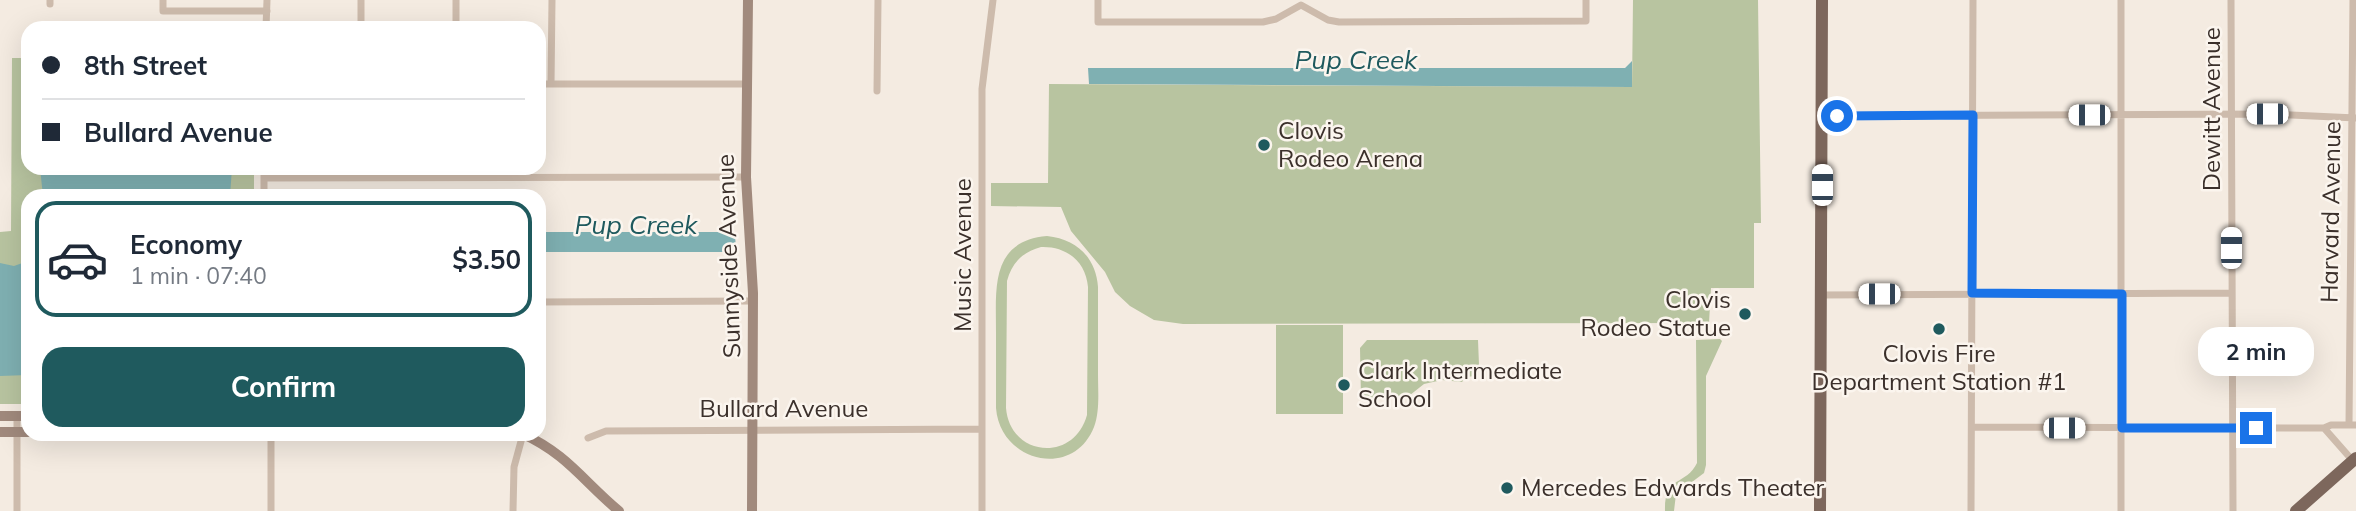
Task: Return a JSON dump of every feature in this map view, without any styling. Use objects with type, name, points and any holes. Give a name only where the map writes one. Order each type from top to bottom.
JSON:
[{"type":"main road","name":"Sunnyside Avenue","points":[[748,0],[746,177],[753,301],[752,511]]},
{"type":"main road","points":[[1821,511],[1822,0]]},
{"type":"main road","points":[[0,416],[21,416]]},
{"type":"main road","points":[[0,432],[21,432]]},
{"type":"main road","points":[[538,441],[563,457],[619,511]]},
{"type":"main road","points":[[2297,511],[2355,459]]},
{"type":"street","points":[[163,0],[163,11],[267,11]]},
{"type":"street","points":[[266,21],[267,0]]},
{"type":"street","points":[[361,0],[361,21]]},
{"type":"street","points":[[456,0],[456,21]]},
{"type":"street","points":[[551,84],[552,0]]},
{"type":"street","points":[[877,91],[878,0]]},
{"type":"street","name":"Music Avenue","points":[[982,511],[982,89],[993,0]]},
{"type":"street","points":[[1098,0],[1098,22],[1263,22],[1276,19],[1301,3],[1328,20],[1339,22],[1586,21],[1586,0]]},
{"type":"street","points":[[1971,511],[1973,0]]},
{"type":"street","points":[[2121,0],[2121,511]]},
{"type":"street","name":"Dewitt Avenue","points":[[2231,0],[2233,511]]},
{"type":"street","name":"Harvard Avenue","points":[[2353,0],[2353,425]]},
{"type":"street","points":[[546,84],[748,83]]},
{"type":"street","points":[[1822,113],[1837,116],[2232,114],[2354,118]]},
{"type":"street","points":[[264,189],[264,178],[746,177]]},
{"type":"street","points":[[1821,295],[2231,293]]},
{"type":"street","points":[[546,302],[753,301]]},
{"type":"street","points":[[1972,428],[2324,428],[2330,425],[2353,425]]},
{"type":"street","points":[[2324,428],[2355,459]]},
{"type":"street","name":"Bullard Avenue","points":[[588,438],[606,431],[982,429]]},
{"type":"street","points":[[17,511],[21,441]]},
{"type":"street","points":[[271,441],[271,511]]},
{"type":"street","points":[[513,511],[514,467],[521,441]]},
{"type":"green space","points":[[1633,0],[1758,0],[1761,223],[1754,223],[1754,288],[1711,288],[1709,323],[1183,324],[1154,320],[1130,306],[1115,292],[1105,272],[1071,231],[1061,207],[991,206],[991,183],[1048,183],[1049,84],[1632,87]]},
{"type":"green space","points":[[12,58],[21,58],[21,175],[254,175],[254,189],[21,189],[21,404],[0,404],[0,232],[11,231]]},
{"type":"green space","points":[[1047,236],[1076,246],[1089,259],[1098,287],[1096,421],[1084,444],[1070,454],[1055,459],[1039,458],[1023,452],[1010,441],[1000,426],[996,408],[997,284],[1006,257],[1015,247],[1028,240]],"holes":[[[1041,247],[1050,247],[1074,257],[1083,270],[1088,287],[1087,415],[1080,430],[1069,441],[1057,447],[1043,448],[1019,437],[1010,424],[1006,408],[1007,281],[1015,263],[1024,255]]]},
{"type":"green space","points":[[1276,325],[1343,325],[1343,414],[1276,414]]},
{"type":"green space","points":[[1367,340],[1478,340],[1479,365],[1475,376],[1466,377],[1462,382],[1442,380],[1424,384],[1405,399],[1361,399],[1360,348]]},
{"type":"green space","points":[[1696,340],[1722,341],[1706,376],[1704,473],[1676,494],[1674,511],[1665,511],[1668,492],[1672,486],[1697,463]]},
{"type":"water","points":[[1632,61],[1632,87],[1089,84],[1088,68],[1625,68]]},
{"type":"water","points":[[41,175],[232,175],[230,189],[42,189]]},
{"type":"water","points":[[546,232],[735,232],[736,252],[546,252]]},
{"type":"water","points":[[0,263],[14,266],[21,264],[21,375],[0,376]]},
{"type":"place","name":"Clovis Rodeo Arena","points":[[1264,145]]},
{"type":"place","name":"Clovis Rodeo Statue","points":[[1745,314]]},
{"type":"place","name":"Clovis Fire Department Station #1","points":[[1939,329]]},
{"type":"place","name":"Clark Intermediate School","points":[[1344,385]]},
{"type":"place","name":"Mercedes Edwards Theater","points":[[1507,488]]},
{"type":"route","points":[[1837,116],[1973,115],[1972,293],[2122,294],[2122,428],[2256,428]]},
{"type":"water label","name":"Pup Creek","points":[[1356,60]]},
{"type":"water label","name":"Pup Creek","points":[[636,225]]}]
